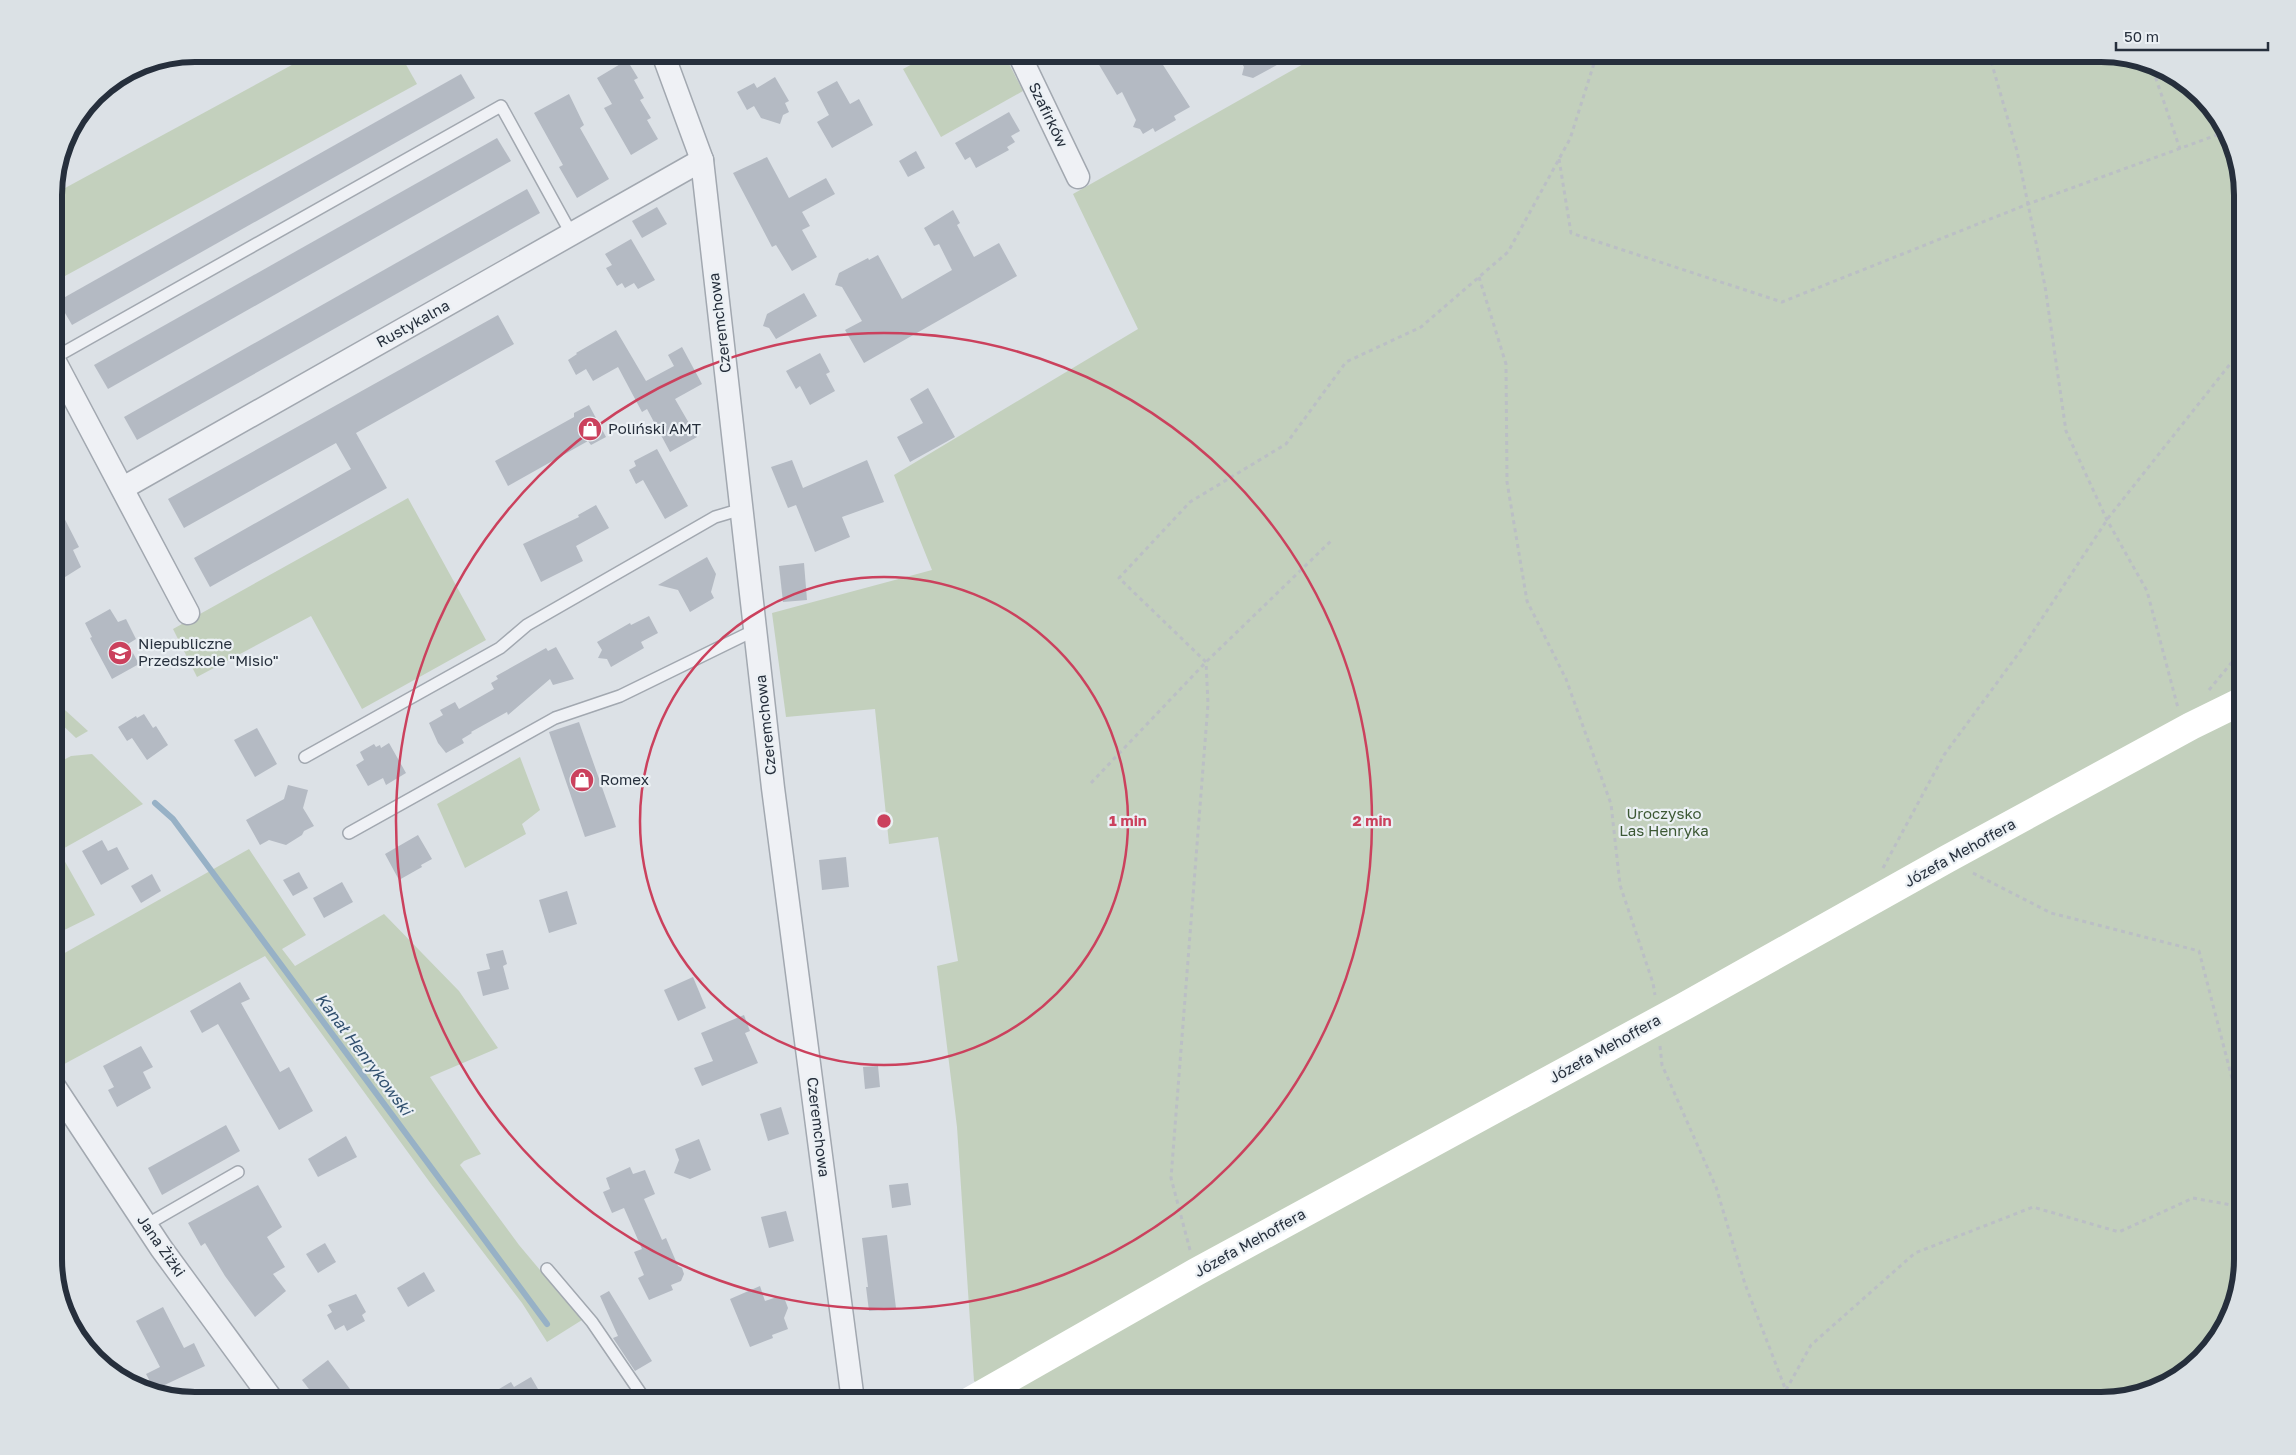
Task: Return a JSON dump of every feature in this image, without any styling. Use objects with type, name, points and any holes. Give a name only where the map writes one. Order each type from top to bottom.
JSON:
[{"type":"street","name":"Czeremchowa","points":[[666,63],[702,160],[773,788],[852,1392]]},
{"type":"street","name":"Szafirków","points":[[1023,63],[1078,177]]},
{"type":"street","name":"Rustykalna","points":[[123,488],[702,160]]},
{"type":"street","points":[[63,376],[188,613]]},
{"type":"street","name":"Józefa Mehoffera","points":[[986,1392],[1196,1272],[1683,1007],[1947,859],[2234,705]]},
{"type":"street","name":"Jana Żiżki","points":[[63,1100],[146,1225],[267,1392]]},
{"type":"lane","points":[[63,354],[501,106],[572,235]]},
{"type":"lane","points":[[305,757],[500,648],[527,625],[715,517],[742,509]]},
{"type":"lane","points":[[349,833],[554,718],[620,696],[755,630]]},
{"type":"lane","points":[[146,1225],[238,1172]]},
{"type":"lane","points":[[547,1269],[592,1322],[640,1392]]},
{"type":"path","points":[[1196,1272],[1171,1178],[1208,704],[1206,662],[1119,578],[1190,502],[1286,444],[1346,362],[1421,327],[1508,252],[1570,139],[1594,62]]},
{"type":"path","points":[[1990,62],[2017,151],[2045,286],[2066,431],[2107,520],[2147,591],[2184,731]]},
{"type":"path","points":[[2154,74],[2180,149]]},
{"type":"path","points":[[1559,158],[1571,233],[1782,302],[2028,204],[2218,134]]},
{"type":"path","points":[[1479,277],[1506,364],[1507,482],[1528,601],[1566,679]]},
{"type":"path","points":[[1880,873],[1944,755],[2021,650],[2107,520],[2234,359]]},
{"type":"path","points":[[1091,783],[1206,662],[1333,539]]},
{"type":"path","points":[[1947,859],[2051,913],[2199,951],[2234,1086]]},
{"type":"path","points":[[1786,1390],[1811,1345],[1915,1253],[2033,1207],[2119,1232],[2193,1198],[2234,1206]]},
{"type":"green space","name":"Uroczysko Las Henryka","points":[[1306,62],[2100,62],[2135,67],[2159,76],[2195,101],[2216,129],[2223,145],[2229,161],[2234,196],[2234,1260],[2231,1285],[2220,1318],[2211,1333],[2188,1359],[2159,1379],[2135,1388],[2100,1392],[988,1392],[974,1381],[957,1127],[937,966],[958,961],[938,837],[889,844],[875,709],[786,717],[772,613],[932,570],[894,475],[1138,329],[1073,194]]},
{"type":"green space","points":[[296,63],[405,63],[417,84],[63,277],[63,189]]},
{"type":"green space","points":[[915,63],[1008,63],[1023,91],[941,137],[903,69]]},
{"type":"green space","points":[[408,498],[486,640],[362,709],[311,616],[197,677],[173,629]]},
{"type":"green space","points":[[63,708],[88,731],[76,738],[63,726]]},
{"type":"green space","points":[[92,754],[143,804],[63,849],[63,760],[71,756]]},
{"type":"green space","points":[[520,757],[540,810],[522,824],[526,834],[465,868],[437,804]]},
{"type":"green space","points":[[249,849],[306,935],[282,949],[295,966],[384,914],[459,991],[498,1048],[430,1077],[481,1154],[464,1161],[460,1165],[519,1245],[582,1320],[547,1342],[522,1303],[431,1184],[265,956],[63,1065],[63,954]]},
{"type":"green space","points":[[63,858],[95,915],[63,931]]},
{"type":"building","points":[[1161,62],[1190,107],[1174,116],[1176,120],[1155,132],[1153,128],[1143,134],[1140,129],[1133,127],[1136,120],[1122,92],[1117,95],[1098,63]]},
{"type":"building","points":[[1241,62],[1282,62],[1253,78],[1242,75],[1244,67]]},
{"type":"building","points":[[622,63],[629,63],[638,78],[634,80],[644,98],[640,100],[651,118],[647,120],[658,139],[631,155],[604,108],[612,104],[597,78]]},
{"type":"building","points":[[461,74],[475,98],[72,325],[63,310],[63,298]]},
{"type":"building","points":[[775,77],[789,101],[785,103],[789,112],[783,115],[780,124],[761,118],[754,106],[747,110],[737,92],[754,83],[757,88]]},
{"type":"building","points":[[837,81],[850,104],[859,99],[873,125],[832,148],[817,122],[829,115],[817,92]]},
{"type":"building","points":[[569,94],[584,125],[580,128],[609,179],[577,198],[559,167],[563,165],[534,113]]},
{"type":"building","points":[[1009,112],[1020,131],[1011,136],[1015,142],[1007,147],[1009,150],[976,168],[970,157],[965,160],[955,143]]},
{"type":"building","points":[[497,138],[511,161],[108,389],[94,365]]},
{"type":"building","points":[[916,151],[925,168],[908,177],[899,161]]},
{"type":"building","points":[[767,157],[789,198],[826,178],[835,194],[802,212],[810,226],[802,230],[817,257],[792,271],[776,245],[772,247],[733,173]]},
{"type":"building","points":[[527,189],[540,213],[137,440],[124,417]]},
{"type":"building","points":[[657,207],[667,224],[642,238],[632,221]]},
{"type":"building","points":[[953,210],[960,223],[957,225],[974,257],[999,243],[1017,276],[864,363],[845,330],[862,321],[842,287],[835,285],[839,273],[878,255],[902,299],[952,270],[939,244],[934,246],[924,228]]},
{"type":"building","points":[[631,239],[655,280],[638,289],[634,283],[625,288],[622,283],[617,286],[606,268],[612,265],[605,254]]},
{"type":"building","points":[[804,293],[817,316],[776,339],[769,328],[763,326],[767,314]]},
{"type":"building","points":[[498,315],[514,344],[356,433],[387,488],[210,587],[194,558],[351,469],[336,443],[184,528],[168,499]]},
{"type":"building","points":[[616,330],[646,381],[674,366],[668,355],[682,347],[702,384],[675,399],[697,437],[670,452],[647,409],[642,412],[618,367],[593,381],[586,369],[576,375],[568,360],[576,353]]},
{"type":"building","points":[[820,353],[830,372],[826,374],[835,391],[810,405],[800,386],[796,389],[786,371]]},
{"type":"building","points":[[928,388],[955,437],[910,462],[897,437],[923,423],[910,399]]},
{"type":"building","points":[[589,405],[606,437],[591,445],[588,441],[508,486],[495,461],[574,417],[574,413]]},
{"type":"building","points":[[657,449],[688,506],[665,519],[643,480],[636,484],[629,470],[636,466],[634,461]]},
{"type":"building","points":[[792,460],[803,488],[867,460],[884,502],[842,517],[850,537],[815,552],[796,505],[788,508],[771,467]]},
{"type":"building","points":[[596,505],[609,528],[576,546],[583,561],[541,582],[523,544],[579,517],[578,515]]},
{"type":"building","points":[[63,516],[79,547],[73,550],[81,567],[63,578]]},
{"type":"building","points":[[707,557],[716,574],[711,592],[714,598],[690,612],[678,590],[658,585]]},
{"type":"building","points":[[804,563],[807,600],[783,602],[779,566]]},
{"type":"building","points":[[110,609],[118,622],[126,619],[136,639],[128,644],[139,664],[112,679],[90,638],[92,637],[85,623]]},
{"type":"building","points":[[649,616],[658,633],[641,642],[644,648],[611,667],[607,659],[598,658],[602,650],[597,642],[630,623],[631,625]]},
{"type":"building","points":[[556,647],[574,679],[553,685],[550,679],[508,715],[507,712],[471,732],[462,739],[464,743],[446,753],[438,743],[429,723],[443,715],[440,710],[455,702],[459,709],[494,689],[491,683],[498,679],[496,676],[546,648],[548,651]]},
{"type":"building","points":[[144,714],[153,728],[156,726],[168,745],[147,760],[132,738],[127,741],[118,727],[136,716],[137,718]]},
{"type":"building","points":[[579,722],[616,827],[585,837],[549,732]]},
{"type":"building","points":[[257,728],[277,764],[255,777],[234,740]]},
{"type":"building","points":[[389,743],[406,773],[386,785],[383,778],[368,786],[356,765],[364,760],[360,752],[374,744],[376,747],[380,745],[381,748]]},
{"type":"building","points":[[288,785],[308,790],[303,808],[314,826],[286,845],[269,840],[260,845],[246,820],[284,799]]},
{"type":"building","points":[[418,835],[432,859],[399,880],[385,854]]},
{"type":"building","points":[[102,840],[108,851],[117,847],[129,869],[101,885],[82,851]]},
{"type":"building","points":[[846,857],[849,887],[822,890],[819,860]]},
{"type":"building","points":[[299,872],[308,888],[293,896],[283,880]]},
{"type":"building","points":[[152,874],[161,891],[141,903],[131,886]]},
{"type":"building","points":[[342,882],[353,902],[324,918],[313,898]]},
{"type":"building","points":[[567,891],[577,924],[549,933],[539,900]]},
{"type":"building","points":[[503,950],[507,964],[503,966],[509,989],[483,996],[477,972],[490,969],[486,954]]},
{"type":"building","points":[[693,977],[706,1008],[678,1021],[664,990]]},
{"type":"building","points":[[240,982],[250,999],[241,1003],[280,1072],[289,1067],[313,1111],[279,1130],[218,1024],[202,1033],[190,1011]]},
{"type":"building","points":[[744,1015],[750,1031],[745,1033],[758,1063],[702,1086],[694,1068],[713,1061],[701,1033]]},
{"type":"building","points":[[141,1046],[153,1067],[143,1072],[151,1088],[117,1107],[108,1090],[114,1087],[103,1066]]},
{"type":"building","points":[[878,1066],[880,1087],[865,1089],[863,1067]]},
{"type":"building","points":[[781,1107],[789,1134],[768,1141],[760,1114]]},
{"type":"building","points":[[226,1125],[240,1151],[162,1195],[148,1168]]},
{"type":"building","points":[[346,1136],[357,1157],[318,1177],[308,1159]]},
{"type":"building","points":[[699,1139],[711,1170],[690,1179],[674,1173],[679,1160],[675,1149]]},
{"type":"building","points":[[630,1167],[633,1174],[645,1170],[655,1194],[644,1199],[662,1240],[666,1238],[678,1266],[682,1268],[684,1274],[681,1281],[671,1285],[673,1290],[649,1300],[638,1278],[644,1275],[634,1252],[642,1249],[624,1208],[612,1213],[603,1192],[610,1189],[606,1178]]},
{"type":"building","points":[[908,1183],[911,1205],[892,1208],[889,1185]]},
{"type":"building","points":[[258,1185],[282,1227],[267,1237],[285,1267],[273,1274],[286,1291],[255,1317],[225,1276],[205,1243],[201,1246],[188,1223]]},
{"type":"building","points":[[786,1211],[794,1241],[769,1248],[761,1217]]},
{"type":"building","points":[[887,1235],[896,1308],[869,1311],[862,1238]]},
{"type":"building","points":[[325,1243],[336,1262],[318,1273],[306,1254]]},
{"type":"building","points":[[424,1272],[435,1291],[408,1307],[397,1288]]},
{"type":"building","points":[[760,1286],[765,1301],[777,1297],[785,1300],[788,1308],[784,1318],[788,1329],[772,1335],[773,1338],[750,1347],[730,1299]]},
{"type":"building","points":[[609,1291],[652,1361],[635,1371],[613,1338],[618,1336],[600,1296]]},
{"type":"building","points":[[356,1294],[366,1312],[362,1315],[365,1321],[347,1331],[344,1325],[335,1330],[327,1315],[332,1312],[328,1305]]},
{"type":"building","points":[[163,1307],[184,1348],[194,1343],[205,1366],[159,1387],[152,1384],[146,1374],[160,1367],[136,1321]]},
{"type":"building","points":[[328,1360],[352,1392],[311,1392],[302,1380]]},
{"type":"building","points":[[531,1377],[540,1392],[494,1392],[511,1382],[514,1387]]},
{"type":"waterway","name":"Kanał Henrykowski","points":[[155,803],[173,819],[547,1324]]},
{"type":"place","name":"Poliński AMT","points":[[590,429]]},
{"type":"place","name":"Niepubliczne Przedszkole \"Misio\"","points":[[120,653]]},
{"type":"place","name":"Romex","points":[[582,780]]}]
